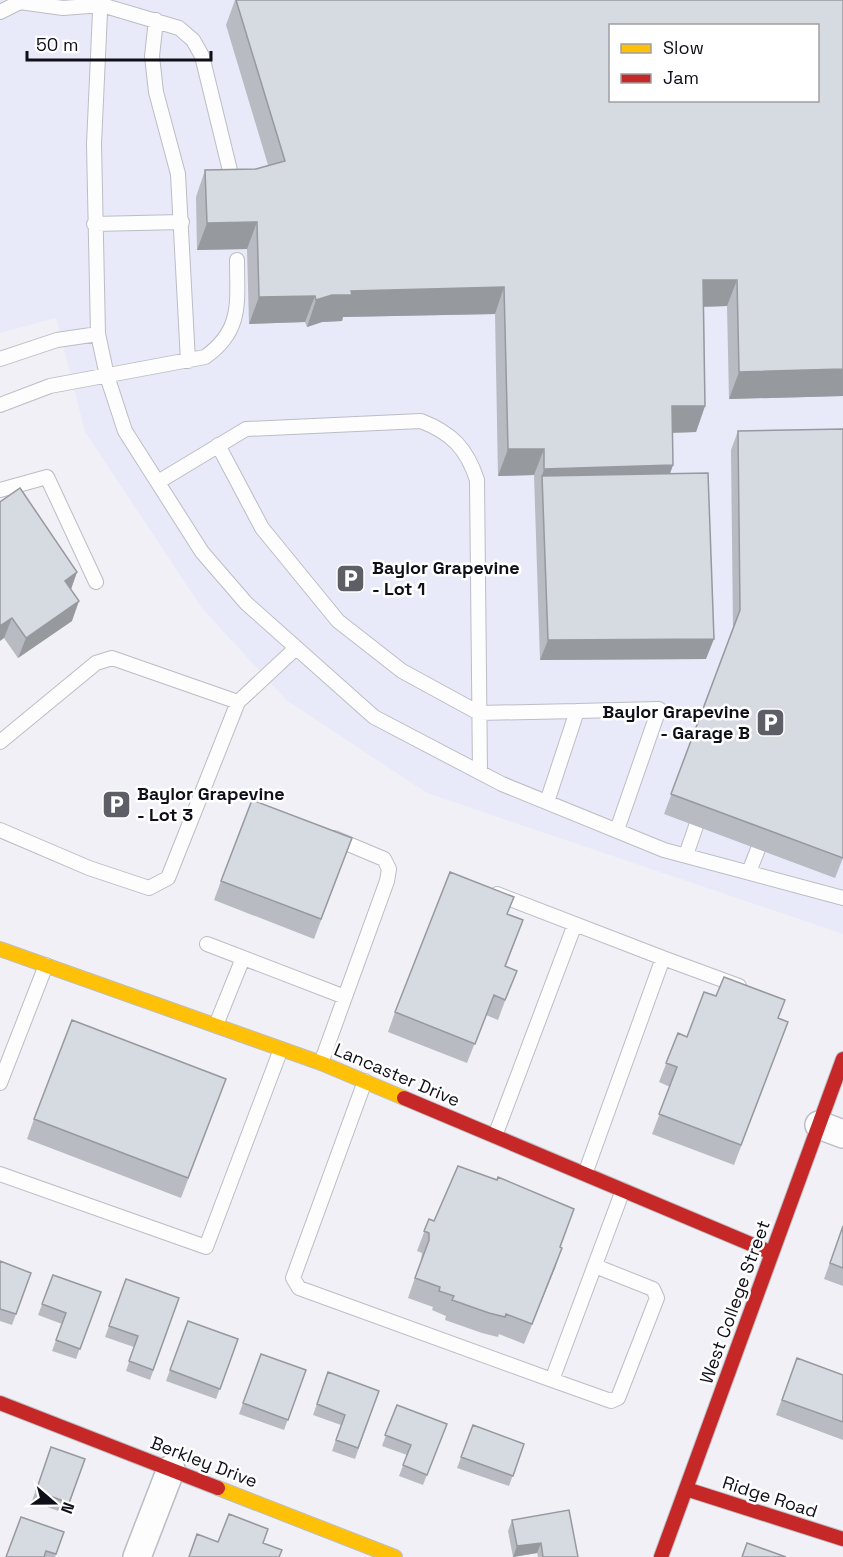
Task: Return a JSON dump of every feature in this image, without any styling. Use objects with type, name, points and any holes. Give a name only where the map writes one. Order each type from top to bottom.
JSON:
[{"type":"street","name":"Lancaster Drive","points":[[0,948],[321,1063],[772,1253]]},
{"type":"street","name":"West College Street","points":[[661,1557],[772,1253],[831,1130],[843,1059]]},
{"type":"street","name":"Berkley Drive","points":[[0,1403],[395,1557]]},
{"type":"street","points":[[137,1557],[171,1469]]},
{"type":"street","name":"Ridge Road","points":[[686,1489],[843,1539]]},
{"type":"lane","points":[[0,12],[20,2],[63,8],[103,3],[179,28],[193,40],[202,56],[234,187]]},
{"type":"lane","points":[[103,3],[94,144],[98,334],[107,376],[125,431],[202,552],[246,603],[374,717],[480,772],[617,830],[686,855],[843,898]]},
{"type":"lane","points":[[156,20],[152,56],[156,92],[178,174],[188,361]]},
{"type":"lane","points":[[94,224],[182,222]]},
{"type":"lane","points":[[0,405],[50,387],[205,357],[221,346],[232,329],[237,310],[237,260]]},
{"type":"lane","points":[[0,359],[57,340],[98,334]]},
{"type":"lane","points":[[158,482],[246,429],[400,420],[421,421],[441,429],[458,442],[471,459],[477,480],[480,772]]},
{"type":"lane","points":[[219,446],[262,528],[338,621],[402,671],[479,713],[659,709],[617,830]]},
{"type":"lane","points":[[0,490],[47,477],[96,582]]},
{"type":"lane","points":[[0,830],[89,868],[149,888],[168,878],[238,702],[296,648]]},
{"type":"lane","points":[[0,742],[96,663],[112,658],[238,702]]},
{"type":"lane","points":[[547,802],[577,711]]},
{"type":"lane","points":[[686,855],[696,826]]},
{"type":"lane","points":[[321,833],[384,858],[389,869],[387,881],[321,1063]]},
{"type":"lane","points":[[749,872],[758,849]]},
{"type":"lane","points":[[485,890],[750,990]]},
{"type":"lane","points":[[495,1136],[575,924]]},
{"type":"lane","points":[[207,944],[345,997]]},
{"type":"lane","points":[[216,1025],[243,958]]},
{"type":"lane","points":[[585,1174],[663,958]]},
{"type":"lane","points":[[0,1083],[46,965]]},
{"type":"lane","points":[[0,1174],[206,1247],[281,1048]]},
{"type":"lane","points":[[365,1081],[293,1278],[299,1288],[611,1401],[618,1398],[657,1298],[653,1289],[595,1266]]},
{"type":"lane","points":[[552,1380],[623,1190]]},
{"type":"shaded area","points":[[0,0],[843,0],[843,934],[427,793],[286,700],[202,608],[85,432],[56,318],[0,333]]},
{"type":"building","points":[[236,0],[843,0],[843,369],[739,372],[737,280],[703,280],[705,406],[672,406],[673,465],[544,469],[544,449],[508,449],[504,287],[351,291],[352,295],[332,295],[316,300],[315,296],[259,297],[257,222],[207,223],[205,170],[256,169],[285,161]]},
{"type":"building","name":"Baylor Grapevine - Garage B","points":[[843,429],[843,858],[671,794],[740,610],[738,431]]},
{"type":"building","points":[[708,473],[714,639],[548,640],[542,476]]},
{"type":"building","points":[[20,488],[77,572],[65,581],[79,601],[26,638],[12,618],[0,626],[0,502]]},
{"type":"building","points":[[252,800],[352,838],[321,919],[221,881]]},
{"type":"building","points":[[450,872],[514,897],[507,914],[523,920],[505,966],[517,971],[505,1000],[494,995],[475,1044],[395,1012]]},
{"type":"building","points":[[724,977],[785,1000],[778,1018],[788,1022],[741,1145],[659,1114],[677,1067],[666,1063],[678,1033],[687,1037],[704,992],[716,996]]},
{"type":"building","points":[[72,1020],[226,1079],[188,1178],[34,1119]]},
{"type":"building","points":[[458,1166],[497,1180],[498,1177],[574,1209],[560,1247],[562,1248],[532,1324],[506,1314],[505,1317],[489,1313],[452,1300],[454,1296],[439,1291],[440,1287],[415,1278],[429,1240],[429,1233],[424,1231],[429,1219],[434,1221]]},
{"type":"building","points":[[843,1226],[843,1268],[830,1263]]},
{"type":"building","points":[[0,1261],[31,1273],[16,1314],[0,1309]]},
{"type":"building","points":[[53,1275],[101,1292],[80,1349],[56,1340],[66,1313],[42,1304]]},
{"type":"building","points":[[126,1279],[179,1298],[153,1370],[129,1361],[138,1336],[109,1326]]},
{"type":"building","points":[[188,1321],[238,1339],[220,1389],[170,1370]]},
{"type":"building","points":[[261,1354],[306,1370],[288,1420],[243,1403]]},
{"type":"building","points":[[797,1358],[843,1375],[843,1422],[782,1400]]},
{"type":"building","points":[[328,1372],[379,1391],[358,1448],[336,1440],[345,1415],[317,1404]]},
{"type":"building","points":[[397,1405],[447,1424],[427,1475],[403,1465],[411,1445],[385,1435]]},
{"type":"building","points":[[473,1425],[524,1444],[513,1476],[461,1457]]},
{"type":"building","points":[[51,1447],[85,1459],[69,1503],[36,1491]]},
{"type":"building","points":[[569,1510],[578,1557],[543,1557],[541,1543],[517,1546],[512,1520]]},
{"type":"building","points":[[229,1514],[268,1529],[263,1543],[282,1550],[279,1557],[189,1557],[197,1534],[218,1542]]},
{"type":"building","points":[[21,1517],[64,1532],[56,1554],[46,1551],[44,1557],[6,1557]]},
{"type":"building","points":[[747,1543],[786,1557],[742,1557]]},
{"type":"traffic: slow","points":[[0,949],[321,1063],[404,1098]]},
{"type":"traffic: slow","points":[[218,1488],[395,1557]]},
{"type":"traffic: jam","points":[[661,1557],[843,1059]]},
{"type":"traffic: jam","points":[[404,1098],[772,1253]]},
{"type":"traffic: jam","points":[[0,1403],[218,1488]]},
{"type":"traffic: jam","points":[[686,1489],[843,1539]]},
{"type":"place","name":"Baylor Grapevine - Lot 1","points":[[351,578]]},
{"type":"place","name":"Baylor Grapevine - Garage B","points":[[771,722]]},
{"type":"place","name":"Baylor Grapevine - Lot 3","points":[[116,804]]}]
